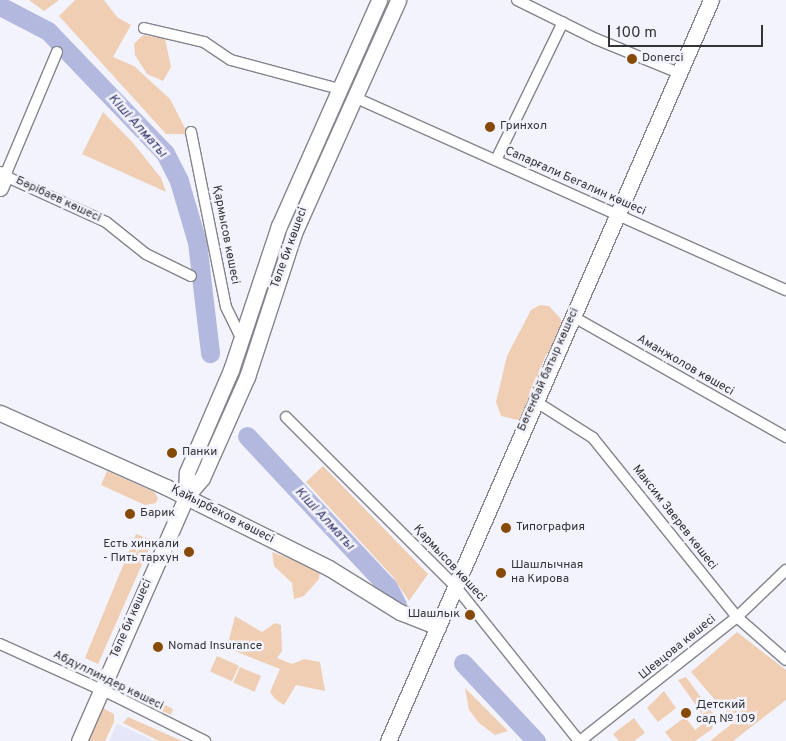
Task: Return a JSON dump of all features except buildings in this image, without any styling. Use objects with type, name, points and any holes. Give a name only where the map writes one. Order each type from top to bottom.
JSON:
[{"type":"main road","name":"Төле би көшесі","points":[[186,497],[187,472],[242,340],[279,226],[379,0]]},
{"type":"main road","name":"Төле би көшесі","points":[[79,741],[186,497],[202,478],[247,377],[294,233],[398,0]]},
{"type":"main road","name":"Бөгенбай батыр көшесі","points":[[388,741],[711,0]]},
{"type":"main road","name":"Қайырбеков көшесі","points":[[0,413],[186,497],[328,568],[400,612],[438,627]]},
{"type":"street","points":[[516,0],[679,73]]},
{"type":"street","points":[[496,160],[563,22]]},
{"type":"street","points":[[144,28],[204,42],[231,60],[339,89]]},
{"type":"street","points":[[2,179],[57,52]]},
{"type":"street","name":"Сапарғали Бегалин көшесі","points":[[354,97],[786,290]]},
{"type":"street","name":"Қармысов көшесі","points":[[191,132],[226,307],[242,340]]},
{"type":"street","name":"Бәрібаев көшесі","points":[[2,179],[106,222],[146,254],[192,276]]},
{"type":"street","name":"Аманжолов көшесі","points":[[572,316],[786,437]]},
{"type":"street","name":"Максим Зверев көшесі","points":[[535,401],[593,438],[737,617],[786,660]]},
{"type":"street","name":"Қармысов көшесі","points":[[286,417],[456,587],[580,741]]},
{"type":"street","name":"Шевцова көшесі","points":[[580,741],[737,617],[786,570]]},
{"type":"street","name":"Абдуллиндер көшесі","points":[[0,644],[102,689],[204,741]]},
{"type":"shaded area","points":[[29,0],[59,0],[44,11]]},
{"type":"shaded area","points":[[75,0],[104,0],[117,17],[131,25],[113,57],[134,66],[170,99],[188,134],[166,134],[59,16]]},
{"type":"shaded area","points":[[143,35],[165,39],[171,67],[163,81],[147,74],[135,55],[134,44]]},
{"type":"shaded area","points":[[103,112],[133,143],[161,178],[166,192],[82,154]]},
{"type":"shaded area","points":[[540,305],[549,306],[561,319],[562,332],[545,357],[522,417],[518,420],[501,416],[496,402],[507,356],[531,310]]},
{"type":"shaded area","points":[[323,466],[428,574],[409,601],[393,577],[306,482]]},
{"type":"shaded area","points":[[107,471],[154,492],[158,498],[156,503],[145,505],[101,485]]},
{"type":"shaded area","points":[[136,534],[150,539],[151,544],[98,664],[85,658]]},
{"type":"shaded area","points":[[272,552],[320,570],[319,579],[304,596],[294,599],[292,583],[274,566]]},
{"type":"shaded area","points":[[235,616],[262,632],[275,623],[281,625],[282,651],[277,658],[292,664],[304,659],[320,662],[325,691],[296,685],[284,705],[275,699],[270,692],[280,669],[227,648]]},
{"type":"shaded area","points":[[737,632],[786,670],[786,700],[733,741],[710,741],[734,722],[691,672]]},
{"type":"shaded area","points":[[217,656],[239,666],[232,681],[210,672]]},
{"type":"shaded area","points":[[240,667],[261,676],[255,692],[233,683]]},
{"type":"shaded area","points":[[686,677],[717,719],[712,729],[695,741],[672,741],[665,732],[685,717],[695,730],[707,721],[678,680]]},
{"type":"shaded area","points":[[129,686],[173,709],[171,715],[126,694]]},
{"type":"shaded area","points":[[465,688],[508,731],[495,735],[479,723],[469,710]]},
{"type":"shaded area","points":[[664,691],[676,708],[658,722],[647,708]]},
{"type":"shaded area","points":[[103,708],[114,714],[114,722],[105,741],[89,741]]},
{"type":"shaded area","points":[[128,717],[182,741],[159,741],[123,723]]},
{"type":"shaded area","points":[[634,718],[645,733],[634,741],[619,741],[613,734]]},
{"type":"shaded area","points":[[117,724],[155,741],[109,741]]},
{"type":"waterway","name":"Кіші Алматы","points":[[0,6],[48,31],[165,153],[179,181],[197,242],[210,353]]},
{"type":"waterway","name":"Кіші Алматы","points":[[247,436],[388,587],[397,605]]},
{"type":"waterway","name":"Кіші Алматы","points":[[463,663],[536,741]]},
{"type":"place","name":"Donerci","points":[[632,59]]},
{"type":"place","name":"Гринхол","points":[[490,127]]},
{"type":"place","name":"Панки","points":[[172,453]]},
{"type":"place","name":"Барик","points":[[130,514]]},
{"type":"place","name":"Типография","points":[[506,528]]},
{"type":"place","name":"Есть хинкали - Пить тархун","points":[[189,552]]},
{"type":"place","name":"Шашлычная на Кирова","points":[[501,573]]},
{"type":"place","name":"Шашлык","points":[[470,615]]},
{"type":"place","name":"Nomad Insurance","points":[[158,647]]},
{"type":"place","name":"Детский сад № 109","points":[[686,713]]}]
